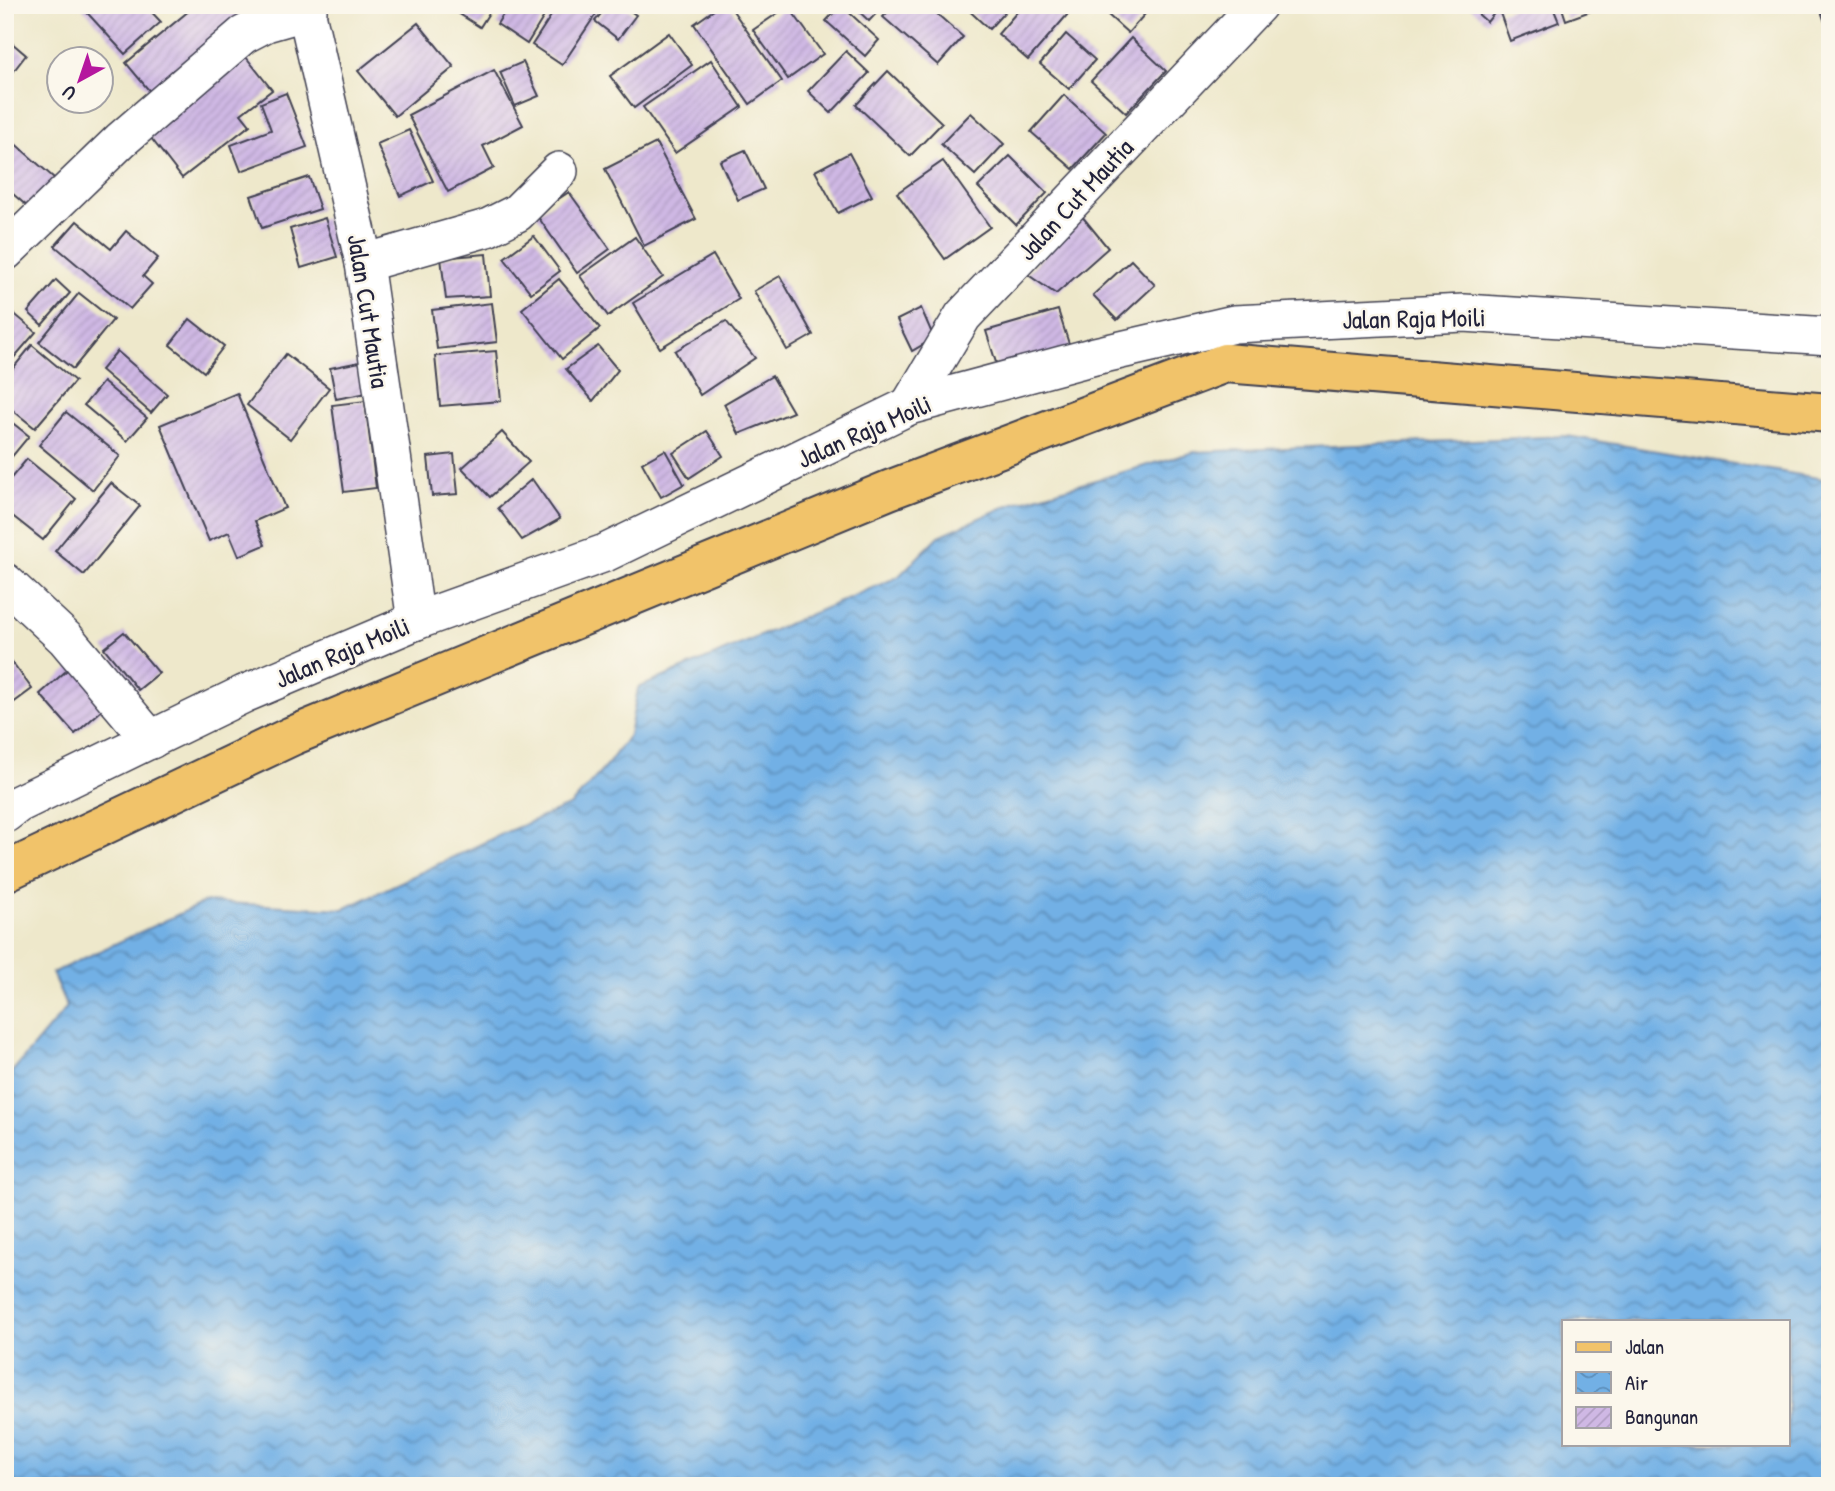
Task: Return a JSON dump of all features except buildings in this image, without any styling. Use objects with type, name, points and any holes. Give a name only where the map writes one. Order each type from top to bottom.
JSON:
[{"type":"main road","points":[[5,872],[292,736],[876,496],[1225,363],[1830,413]]},
{"type":"street","name":"Jalan Cut Mautia","points":[[909,406],[963,316],[1258,5]]},
{"type":"street","name":"Jalan Cut Mautia","points":[[306,8],[364,263],[416,621]]},
{"type":"street","points":[[5,252],[121,140],[243,35],[306,8]]},
{"type":"street","points":[[364,263],[487,228],[517,213],[559,171]]},
{"type":"street","name":"Jalan Raja Moili","points":[[5,814],[18,804],[244,694],[416,621],[605,553],[909,406],[1095,356],[1234,324],[1464,313],[1830,337]]},
{"type":"street","points":[[5,582],[66,639],[151,740]]},
{"type":"water","points":[[1567,436],[1830,480],[1830,1486],[5,1486],[5,1080],[67,1007],[52,973],[205,902],[344,909],[504,833],[571,805],[608,764],[629,735],[638,688],[898,577],[939,536],[1011,504],[1194,452]]}]
